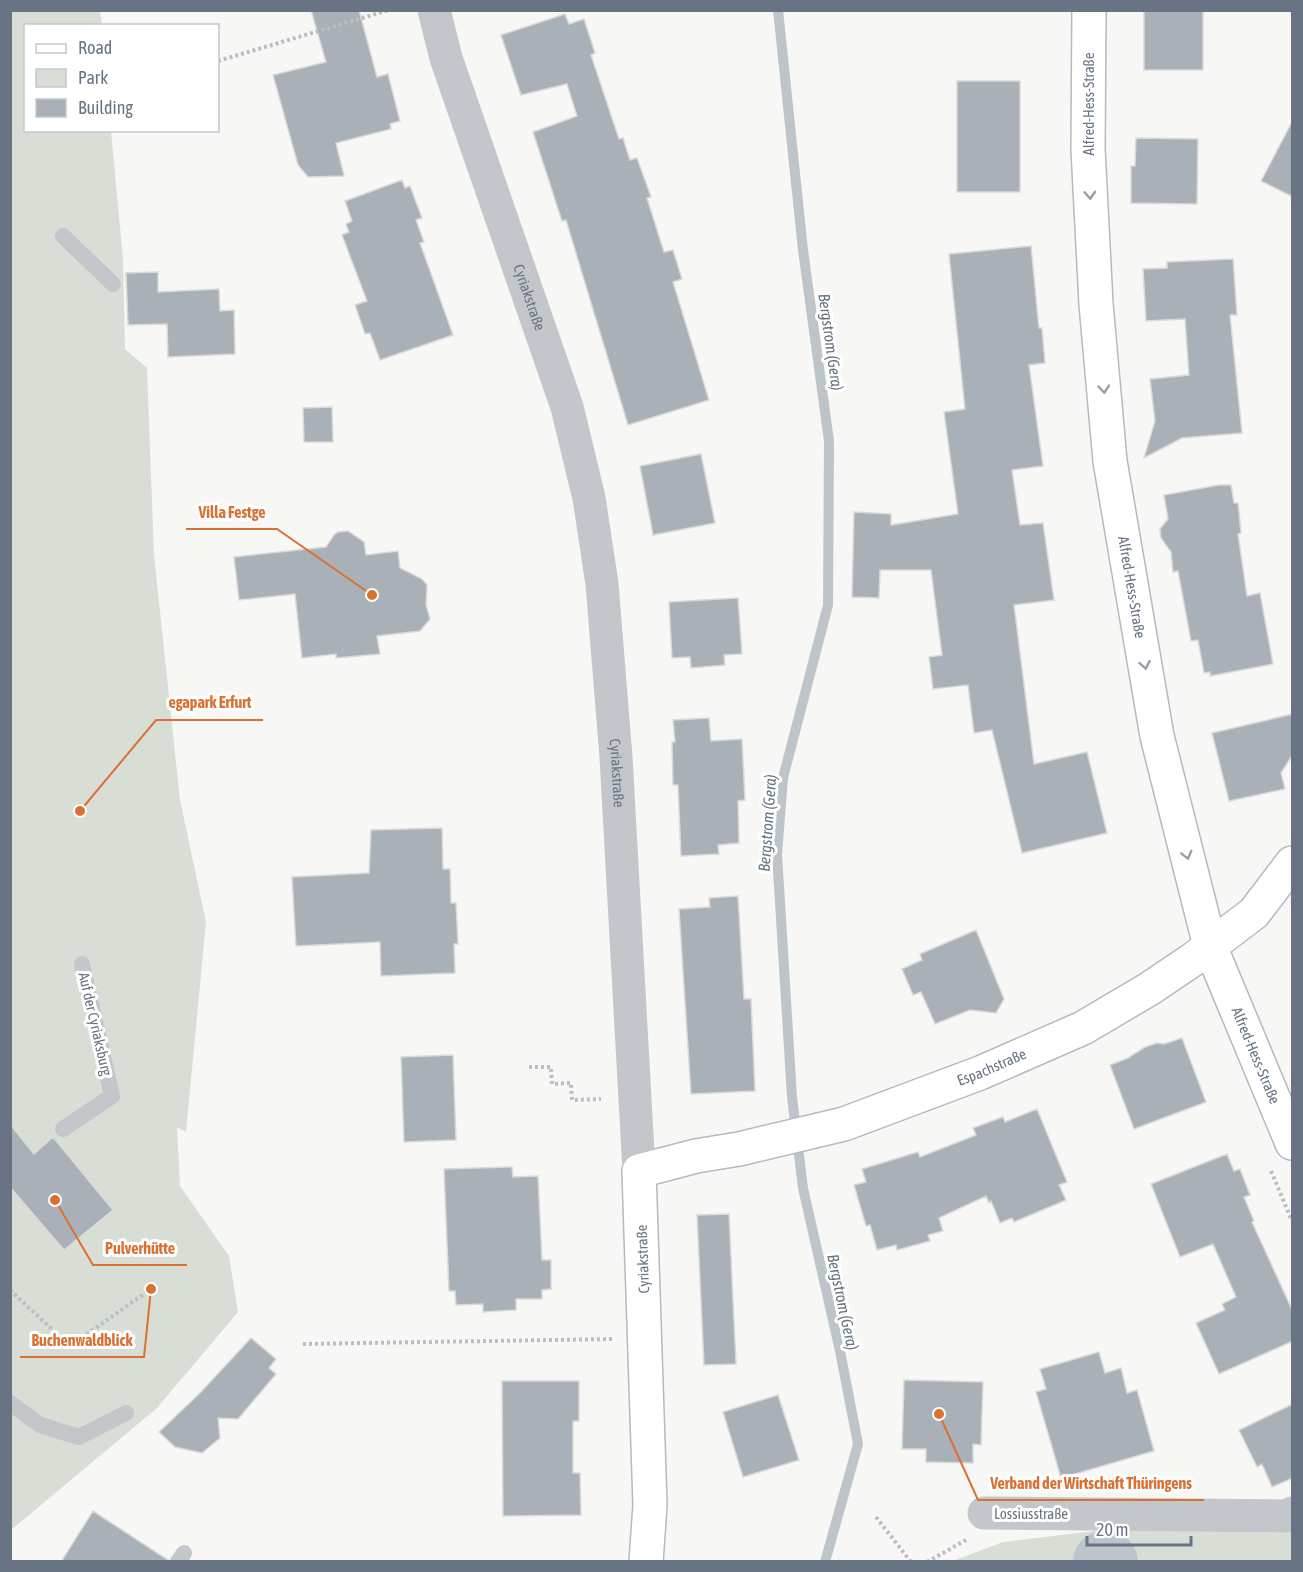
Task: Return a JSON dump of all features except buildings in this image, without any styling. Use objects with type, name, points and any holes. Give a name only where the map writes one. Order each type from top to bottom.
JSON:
[{"type":"main road","name":"Alfred-Hess-Straße","points":[[1089,10],[1088,149],[1096,304],[1110,460],[1157,736],[1210,946],[1293,1143]]},
{"type":"main road","name":"Espachstraße","points":[[639,1172],[696,1156],[844,1124],[980,1073],[1083,1028],[1149,989],[1254,913],[1293,863]]},
{"type":"main road","name":"Cyriakstraße","points":[[639,1172],[650,1505],[646,1562]]},
{"type":"street","name":"Cyriakstraße","points":[[434,10],[446,58],[567,407],[589,498],[602,584],[616,757],[639,1172]]},
{"type":"street","name":"Lossiusstraße","points":[[984,1513],[1286,1516],[1293,1513]]},
{"type":"lane","points":[[63,236],[114,284]]},
{"type":"lane","name":"Auf der Cyriaksburg","points":[[63,1129],[112,1096],[82,964]]},
{"type":"lane","points":[[10,1403],[40,1425],[79,1437],[126,1413]]},
{"type":"path","points":[[219,61],[389,10]]},
{"type":"path","points":[[529,1067],[552,1066],[552,1084],[571,1083],[572,1100],[635,1098]]},
{"type":"path","points":[[10,1290],[70,1346],[151,1288]]},
{"type":"path","points":[[303,1344],[646,1338]]},
{"type":"path","points":[[927,1562],[966,1540],[984,1513]]},
{"type":"path","points":[[876,1517],[911,1562]]},
{"type":"green space","points":[[10,11],[100,11],[102,24],[24,24],[24,132],[111,132],[123,259],[125,349],[147,368],[154,555],[180,800],[206,922],[186,1132],[177,1127],[180,1186],[229,1256],[238,1312],[157,1408],[11,1530]]},
{"type":"green space","points":[[1292,1527],[1292,1561],[950,1562],[1003,1542],[1094,1531]]},
{"type":"waterway","name":"Bergstrom (Gera)","points":[[778,10],[803,250],[829,441],[828,605],[783,778],[777,854],[792,1097],[803,1188],[840,1351],[858,1444],[825,1562]]},
{"type":"place","name":"Villa Festge","points":[[372,595]]},
{"type":"place","name":"egapark Erfurt","points":[[80,811]]},
{"type":"place","name":"Pulverhütte","points":[[55,1200]]},
{"type":"place","name":"Buchenwaldblick","points":[[151,1289]]},
{"type":"place","name":"Verband der Wirtschaft Thüringens","points":[[939,1414]]}]
